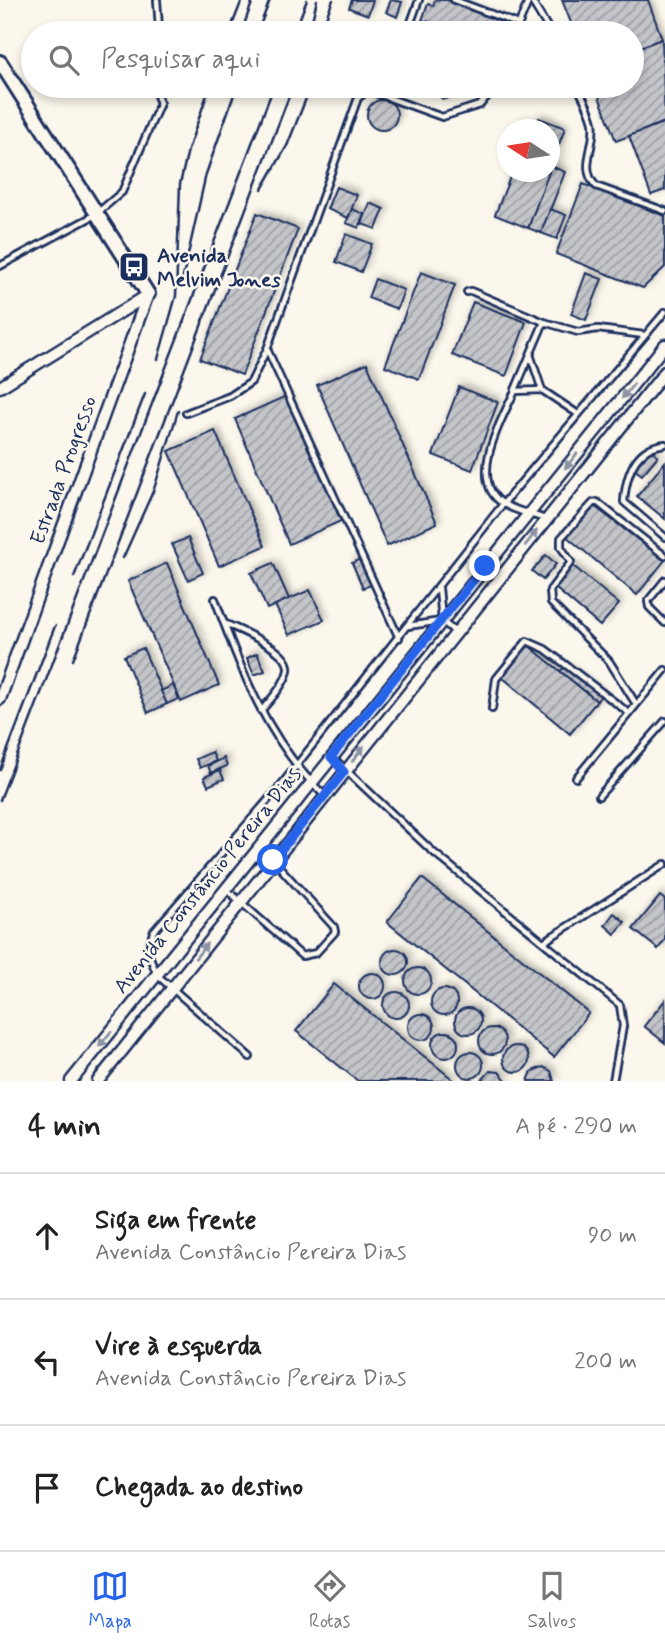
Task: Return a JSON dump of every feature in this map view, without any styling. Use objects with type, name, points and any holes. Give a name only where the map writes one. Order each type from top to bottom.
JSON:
[{"type":"street","points":[[0,62],[21,96]]},
{"type":"street","points":[[0,387],[148,294],[22,98]]},
{"type":"street","name":"Estrada Progresso","points":[[0,699],[148,294]]},
{"type":"street","name":"Avenida Constâncio Pereira Dias","points":[[71,1081],[665,345]]},
{"type":"street","name":"Avenida Constâncio Pereira Dias","points":[[98,1081],[240,900],[665,372]]},
{"type":"street","points":[[642,373],[655,384]]},
{"type":"street","points":[[485,566],[500,577]]},
{"type":"lane","points":[[157,0],[158,21]]},
{"type":"lane","points":[[411,21],[419,0]]},
{"type":"lane","points":[[454,0],[511,21]]},
{"type":"lane","points":[[520,21],[530,0]]},
{"type":"lane","points":[[530,0],[543,21]]},
{"type":"lane","points":[[0,267],[95,215],[122,192],[160,103],[158,98]]},
{"type":"lane","points":[[186,413],[230,396],[251,382],[267,349],[358,98]]},
{"type":"lane","points":[[392,98],[442,117],[480,105],[486,98]]},
{"type":"lane","points":[[582,98],[592,119],[594,138],[587,165],[589,178],[596,186],[665,211]]},
{"type":"lane","points":[[467,292],[471,291],[544,322],[578,332],[598,329],[645,335]]},
{"type":"lane","points":[[250,1056],[157,975],[148,952],[153,932],[296,766],[503,504],[665,312]]},
{"type":"lane","points":[[544,322],[495,435],[485,481],[489,490],[503,504],[546,520]]},
{"type":"lane","points":[[267,349],[399,638]]},
{"type":"lane","points":[[531,356],[542,390]]},
{"type":"lane","points":[[515,391],[542,390],[578,414]]},
{"type":"lane","points":[[665,444],[649,448],[630,469],[624,502],[665,537]]},
{"type":"lane","points":[[636,704],[609,661],[551,603],[550,590],[571,562],[561,547],[561,538],[593,503],[597,502],[665,556]]},
{"type":"lane","points":[[665,580],[648,601],[649,607],[665,623]]},
{"type":"lane","points":[[439,587],[442,621],[455,633]]},
{"type":"lane","points":[[215,599],[261,711],[296,766],[325,796]]},
{"type":"lane","points":[[408,626],[442,621]]},
{"type":"lane","points":[[224,623],[278,651],[288,661],[288,671],[279,688],[261,711]]},
{"type":"lane","points":[[492,709],[496,679],[527,641],[545,649],[629,713]]},
{"type":"lane","points":[[576,778],[665,670]]},
{"type":"lane","points":[[599,796],[665,721]]},
{"type":"lane","points":[[331,757],[344,772],[432,850],[620,1005],[623,1026],[613,1081]]},
{"type":"lane","points":[[225,889],[302,956],[316,953],[335,932],[327,918],[273,860]]},
{"type":"lane","points":[[545,941],[665,864]]},
{"type":"building","points":[[352,0],[373,0],[368,15],[349,8]]},
{"type":"building","points":[[391,0],[402,2],[397,17],[386,12]]},
{"type":"building","points":[[435,0],[447,0],[500,20],[422,20],[428,4],[433,6]]},
{"type":"building","points":[[562,0],[648,0],[662,39],[644,46],[644,21],[570,21]]},
{"type":"building","points":[[662,39],[665,122],[616,141],[600,98],[644,98],[644,46]]},
{"type":"building","points":[[382,100],[388,101],[396,109],[396,121],[388,129],[382,130],[376,129],[368,121],[367,115],[368,109],[376,101]]},
{"type":"building","points":[[665,122],[665,190],[651,195],[629,136]]},
{"type":"building","points":[[560,126],[565,128],[560,142]]},
{"type":"building","points":[[560,170],[565,172],[541,233],[528,228],[545,182],[560,182]]},
{"type":"building","points":[[508,182],[545,182],[528,228],[495,215]]},
{"type":"building","points":[[583,184],[665,216],[665,267],[643,288],[556,254]]},
{"type":"building","points":[[336,187],[357,195],[348,218],[327,209]]},
{"type":"building","points":[[370,203],[384,209],[376,229],[362,224]]},
{"type":"building","points":[[352,209],[364,214],[359,228],[346,223]]},
{"type":"building","points":[[550,209],[566,215],[557,239],[541,233]]},
{"type":"building","points":[[257,213],[298,229],[242,375],[200,359]]},
{"type":"building","points":[[346,234],[372,244],[361,272],[336,262]]},
{"type":"building","points":[[421,272],[455,285],[419,379],[385,366]]},
{"type":"building","points":[[586,273],[602,279],[586,320],[571,314]]},
{"type":"building","points":[[375,279],[404,290],[397,309],[368,298]]},
{"type":"building","points":[[473,302],[526,322],[506,376],[452,355]]},
{"type":"building","points":[[367,363],[437,523],[387,546],[317,385]]},
{"type":"building","points":[[459,387],[498,402],[472,470],[433,455]]},
{"type":"building","points":[[286,396],[341,521],[289,544],[235,419]]},
{"type":"building","points":[[215,431],[265,546],[219,566],[169,451]]},
{"type":"building","points":[[650,449],[658,456],[642,475],[634,469]]},
{"type":"building","points":[[665,462],[665,519],[637,496]]},
{"type":"building","points":[[594,506],[665,560],[637,595],[566,536]]},
{"type":"building","points":[[188,538],[203,573],[188,580],[172,544]]},
{"type":"building","points":[[546,555],[556,564],[543,580],[532,571]]},
{"type":"building","points":[[360,559],[371,585],[363,588],[352,563]]},
{"type":"building","points":[[167,563],[219,685],[181,702],[128,581]]},
{"type":"building","points":[[273,563],[289,599],[267,609],[251,573]]},
{"type":"building","points":[[572,565],[619,604],[600,626],[554,587]]},
{"type":"building","points":[[310,590],[324,620],[289,635],[275,605]]},
{"type":"building","points":[[528,645],[597,701],[570,734],[502,677]]},
{"type":"building","points":[[143,648],[167,704],[148,713],[124,656]]},
{"type":"building","points":[[257,653],[265,671],[254,675],[247,658]]},
{"type":"building","points":[[566,667],[601,695],[597,701],[560,671]]},
{"type":"building","points":[[173,685],[179,699],[167,704],[161,691]]},
{"type":"building","points":[[212,752],[216,761],[200,768],[196,759]]},
{"type":"building","points":[[224,758],[227,766],[211,773],[208,766]]},
{"type":"building","points":[[220,770],[224,779],[208,786],[204,777]]},
{"type":"building","points":[[422,878],[589,1013],[554,1057],[387,922]]},
{"type":"building","points":[[660,896],[665,900],[665,940],[658,949],[633,929]]},
{"type":"building","points":[[614,913],[625,922],[615,934],[605,925]]},
{"type":"building","points":[[395,949],[404,953],[408,962],[404,971],[395,975],[386,971],[382,962],[386,953]]},
{"type":"building","points":[[418,968],[428,971],[431,981],[428,991],[418,994],[408,991],[405,981],[408,971]]},
{"type":"building","points":[[372,973],[381,977],[385,986],[381,995],[372,999],[363,995],[359,986],[363,977]]},
{"type":"building","points":[[334,984],[455,1081],[358,1081],[296,1031]]},
{"type":"building","points":[[444,989],[454,992],[457,1002],[454,1012],[444,1015],[434,1012],[431,1002],[434,992]]},
{"type":"building","points":[[396,992],[405,996],[409,1005],[405,1014],[396,1018],[387,1014],[383,1005],[387,996]]},
{"type":"building","points":[[665,1000],[665,1043],[644,1026]]},
{"type":"building","points":[[468,1008],[477,1012],[481,1021],[477,1030],[468,1034],[459,1030],[455,1021],[459,1012]]},
{"type":"building","points":[[421,1014],[431,1017],[434,1027],[431,1037],[421,1040],[411,1037],[408,1027],[411,1017]]},
{"type":"building","points":[[492,1028],[502,1031],[505,1041],[502,1051],[492,1054],[482,1051],[479,1041],[482,1031]]},
{"type":"building","points":[[445,1032],[454,1036],[458,1045],[454,1054],[445,1058],[436,1054],[432,1045],[436,1036]]},
{"type":"building","points":[[516,1046],[525,1050],[529,1059],[525,1068],[516,1072],[507,1068],[503,1059],[507,1050]]},
{"type":"building","points":[[470,1052],[480,1055],[483,1065],[480,1075],[470,1078],[460,1075],[457,1065],[460,1055]]},
{"type":"building","points":[[543,1067],[551,1071],[554,1081],[528,1081],[532,1071]]},
{"type":"building","points":[[490,1071],[499,1072],[507,1081],[481,1081]]},
{"type":"railway","points":[[234,21],[242,0]]},
{"type":"railway","points":[[245,21],[253,0]]},
{"type":"railway","points":[[262,21],[270,0]]},
{"type":"railway","points":[[299,21],[307,0]]},
{"type":"railway","points":[[312,21],[317,0]]},
{"type":"railway","points":[[325,21],[333,0]]},
{"type":"railway","points":[[158,359],[176,296],[180,184],[188,150],[206,98]]},
{"type":"railway","points":[[183,277],[206,174],[233,98]]},
{"type":"railway","points":[[0,800],[269,98]]},
{"type":"railway","points":[[73,660],[288,98]]},
{"type":"railway","points":[[262,189],[287,146],[306,98]]},
{"type":"railway","points":[[74,577],[145,394]]},
{"type":"railway","points":[[123,558],[154,489],[178,411]]},
{"type":"railway","points":[[0,770],[55,626]]},
{"type":"place","name":"Avenida Melvim Jones","points":[[134,267]]},
{"type":"route","points":[[273,860],[344,772],[331,757],[485,566]]}]
